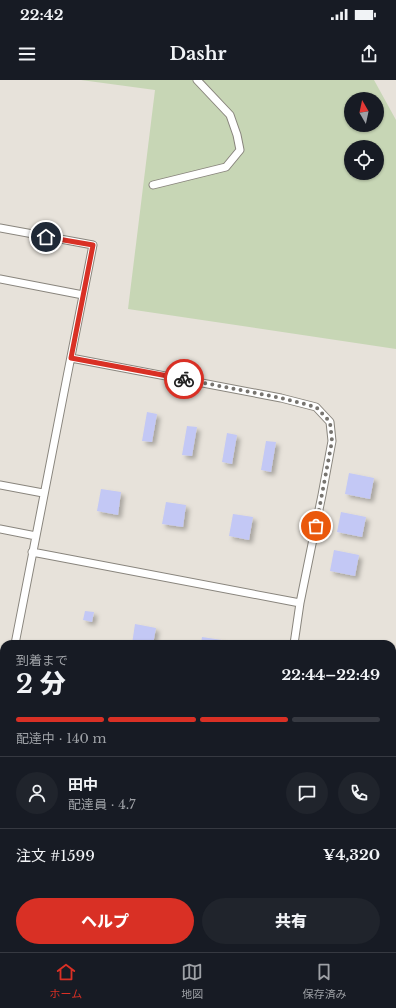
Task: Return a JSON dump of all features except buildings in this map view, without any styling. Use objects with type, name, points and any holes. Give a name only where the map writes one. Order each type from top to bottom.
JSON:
[{"type":"lane","points":[[153,185],[226,167],[240,150],[237,134],[230,115],[197,80]]},
{"type":"lane","points":[[0,228],[93,245],[16,640]]},
{"type":"lane","points":[[0,279],[83,295]]},
{"type":"lane","points":[[71,358],[281,398],[316,407],[330,422],[332,441],[300,602],[295,640]]},
{"type":"lane","points":[[0,485],[44,493]]},
{"type":"lane","points":[[0,530],[36,536]]},
{"type":"lane","points":[[32,552],[300,602]]},
{"type":"green space","points":[[81,80],[374,80],[381,92],[344,92],[344,132],[384,132],[384,98],[396,120],[396,349],[128,309],[155,90]]},
{"type":"way so far","points":[[184,379],[281,398],[316,407],[330,422],[332,441],[316,526]]},
{"type":"route","points":[[46,237],[93,245],[71,358],[184,379]]}]
